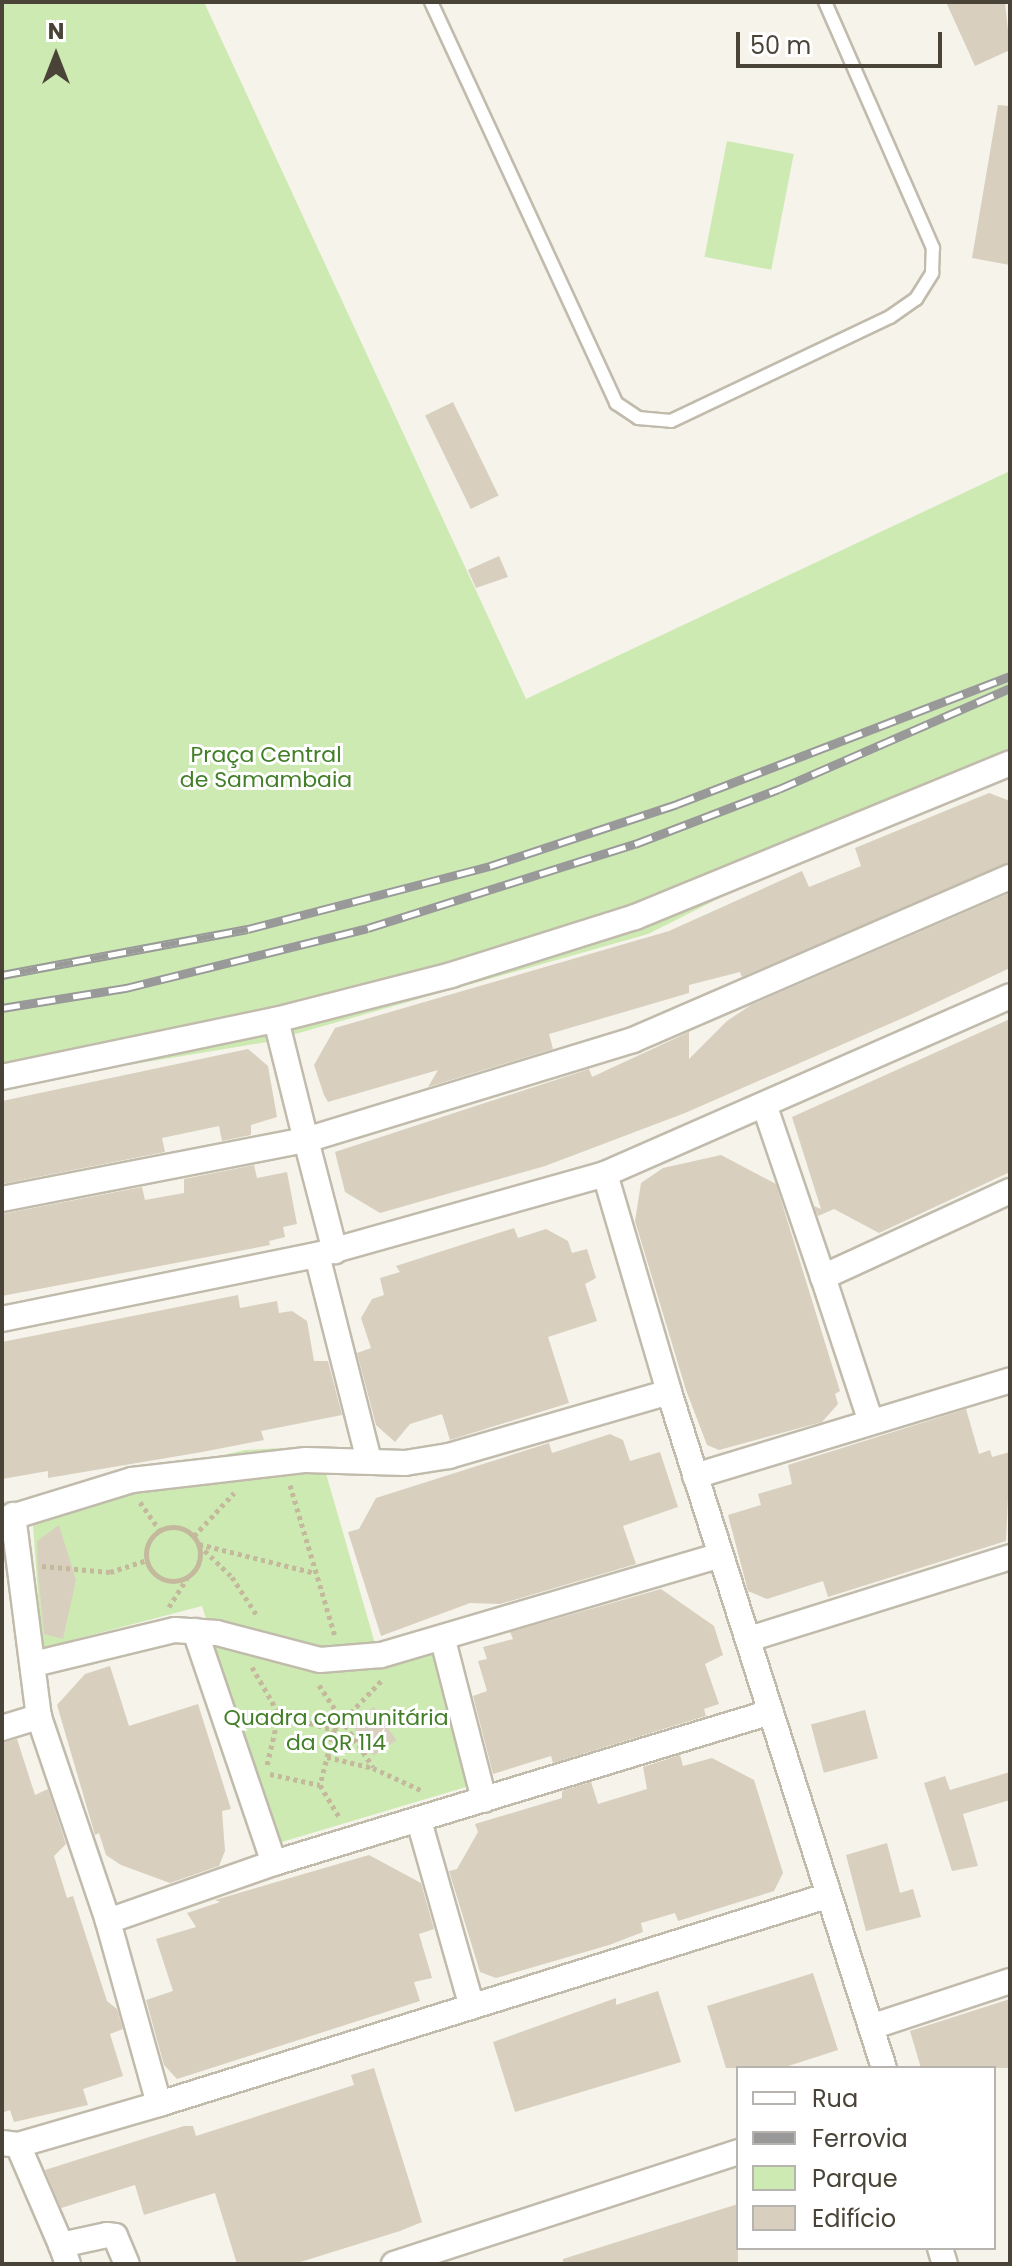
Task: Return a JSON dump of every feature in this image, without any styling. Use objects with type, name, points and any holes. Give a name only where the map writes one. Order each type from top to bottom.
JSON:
[{"type":"street","points":[[2,1077],[276,1020],[451,975],[635,917],[1010,763]]},
{"type":"street","points":[[2,1199],[306,1140],[633,1040],[1010,877]]},
{"type":"street","points":[[2,1319],[326,1253],[605,1174],[765,1107],[1010,996]]},
{"type":"street","points":[[276,1020],[306,1140],[369,1460]]},
{"type":"street","points":[[765,1107],[870,1419]]},
{"type":"street","points":[[605,1174],[695,1476],[883,2066]]},
{"type":"street","points":[[823,1277],[1010,1191]]},
{"type":"street","points":[[695,1476],[870,1419],[1010,1380]]},
{"type":"street","points":[[159,2104],[108,1921],[39,1717],[19,1563],[8,1518],[132,1480],[241,1465],[369,1460],[405,1463],[449,1456],[669,1392]]},
{"type":"street","points":[[34,1664],[153,1633],[195,1631],[235,1638],[297,1656],[342,1660],[415,1648],[720,1555]]},
{"type":"street","points":[[749,1639],[1010,1557]]},
{"type":"street","points":[[195,1631],[274,1863]]},
{"type":"street","points":[[443,1640],[484,1800]]},
{"type":"street","points":[[108,1921],[274,1863],[771,1712]]},
{"type":"street","points":[[2,1728],[39,1717]]},
{"type":"street","points":[[419,1821],[472,2007]]},
{"type":"street","points":[[127,2264],[115,2236],[65,2254],[10,2144],[159,2104],[827,1896]]},
{"type":"street","points":[[871,2027],[1010,1981]]},
{"type":"street","points":[[394,2264],[736,2153]]},
{"type":"lane","points":[[431,2],[616,403],[638,418],[671,421],[890,317],[916,299],[932,273],[933,248],[825,2]]},
{"type":"path","points":[[287,1476],[342,1660]]},
{"type":"path","points":[[194,1536],[237,1490]]},
{"type":"path","points":[[135,1494],[149,1492]]},
{"type":"path","points":[[198,1544],[199,1563],[179,1580],[162,1579],[146,1560],[148,1543],[160,1531],[177,1527],[194,1536],[252,1602],[270,1649]]},
{"type":"path","points":[[198,1544],[315,1573]]},
{"type":"path","points":[[19,1563],[110,1572],[146,1560]]},
{"type":"path","points":[[235,1638],[279,1714],[265,1773],[320,1785]]},
{"type":"path","points":[[353,1840],[320,1785],[334,1730],[415,1648]]},
{"type":"path","points":[[297,1656],[344,1718],[373,1768]]},
{"type":"path","points":[[279,1714],[334,1730]]},
{"type":"path","points":[[327,1757],[373,1768],[458,1808]]},
{"type":"green space","name":"Praça Central de Samambaia","points":[[2,2],[204,2],[526,699],[1010,471],[1010,752],[648,934],[267,1042],[2,1086]]},
{"type":"green space","points":[[727,141],[794,154],[771,270],[704,257]]},
{"type":"green space","name":"Quadra comunitária da QR 114","points":[[318,1446],[376,1647],[436,1637],[476,1784],[275,1844],[202,1606],[42,1648],[31,1499],[245,1450]]},
{"type":"building","points":[[946,2],[1005,2],[1010,50],[975,66]]},
{"type":"building","points":[[998,105],[1010,106],[1010,265],[972,258]]},
{"type":"building","points":[[453,402],[499,495],[471,509],[425,416]]},
{"type":"building","points":[[499,556],[508,577],[476,588],[468,570]]},
{"type":"building","points":[[989,793],[1010,801],[1010,862],[742,977],[740,972],[689,985],[689,993],[549,1034],[553,1049],[428,1087],[438,1070],[328,1102],[324,1095],[314,1065],[335,1028],[669,931],[802,871],[809,887],[861,866],[855,848]]},
{"type":"building","points":[[1010,893],[1010,968],[912,1014],[685,1113],[545,1166],[380,1213],[345,1192],[335,1152],[589,1069],[592,1077],[689,1032],[689,1059],[727,1021],[751,1005]]},
{"type":"building","points":[[1010,1019],[1010,1172],[879,1233],[834,1209],[818,1216],[814,1206],[821,1209],[792,1117]]},
{"type":"building","points":[[248,1049],[268,1066],[277,1117],[251,1125],[251,1135],[222,1141],[219,1126],[162,1138],[165,1152],[2,1184],[2,1101]]},
{"type":"building","points":[[721,1155],[776,1184],[840,1391],[835,1394],[838,1404],[822,1422],[719,1450],[707,1445],[686,1390],[635,1221],[641,1183],[663,1168]]},
{"type":"building","points":[[254,1165],[257,1178],[287,1172],[297,1224],[283,1227],[285,1237],[269,1241],[270,1245],[2,1296],[2,1214],[142,1187],[145,1200],[184,1193],[184,1179]]},
{"type":"building","points":[[514,1228],[518,1238],[546,1229],[568,1241],[572,1253],[587,1249],[596,1278],[585,1284],[597,1321],[548,1337],[569,1403],[450,1440],[442,1414],[410,1424],[395,1442],[376,1425],[357,1353],[371,1348],[361,1318],[372,1299],[384,1295],[380,1278],[400,1272],[396,1266]]},
{"type":"building","points":[[238,1295],[240,1308],[277,1301],[279,1313],[292,1311],[307,1321],[314,1361],[328,1361],[342,1415],[261,1431],[264,1440],[202,1452],[48,1478],[48,1471],[2,1479],[2,1342]]},
{"type":"building","points":[[966,1409],[979,1454],[990,1450],[992,1457],[1010,1452],[1006,1541],[828,1597],[823,1581],[767,1599],[748,1591],[728,1515],[761,1505],[758,1494],[792,1484],[788,1465]]},
{"type":"building","points":[[610,1434],[623,1440],[630,1461],[660,1452],[678,1507],[623,1526],[636,1564],[500,1604],[470,1603],[381,1636],[348,1532],[359,1529],[376,1498],[549,1443],[552,1453]]},
{"type":"building","points":[[59,1525],[76,1580],[63,1639],[44,1634],[38,1572],[37,1541]]},
{"type":"building","points":[[661,1589],[714,1626],[723,1655],[705,1664],[719,1704],[704,1709],[706,1716],[553,1763],[551,1756],[493,1774],[473,1696],[487,1691],[478,1661],[487,1659],[483,1647],[513,1639],[510,1632]]},
{"type":"building","points":[[110,1666],[129,1726],[198,1704],[231,1809],[222,1811],[225,1851],[219,1866],[170,1883],[121,1865],[106,1855],[99,1833],[95,1835],[57,1705],[85,1674]]},
{"type":"building","points":[[374,1707],[396,1740],[373,1756],[351,1723]]},
{"type":"building","points":[[865,1710],[878,1758],[824,1773],[811,1724]]},
{"type":"building","points":[[17,1739],[35,1795],[48,1789],[66,1844],[54,1856],[67,1898],[73,1896],[107,2001],[117,2009],[123,2029],[110,2034],[123,2076],[83,2089],[88,2105],[14,2122],[10,2110],[2,2113],[2,1743]]},
{"type":"building","points":[[680,1755],[683,1766],[712,1758],[754,1780],[783,1873],[774,1891],[678,1921],[675,1913],[641,1923],[643,1932],[609,1945],[496,1978],[480,1972],[449,1871],[457,1869],[478,1832],[475,1824],[562,1798],[562,1791],[591,1782],[598,1804],[647,1789],[643,1767]]},
{"type":"building","points":[[1010,1772],[1010,1800],[963,1814],[978,1866],[952,1871],[924,1783],[945,1776],[950,1790]]},
{"type":"building","points":[[887,1843],[900,1893],[913,1889],[921,1917],[866,1931],[846,1855]]},
{"type":"building","points":[[369,1855],[421,1883],[434,1929],[419,1934],[432,1978],[414,1982],[420,2001],[177,2079],[164,2065],[146,2000],[173,1991],[156,1939],[196,1927],[187,1913],[220,1902],[215,1900]]},
{"type":"building","points":[[813,1973],[838,2050],[788,2066],[726,2068],[707,2006]]},
{"type":"building","points":[[658,1991],[681,2062],[515,2112],[493,2042],[616,1998],[616,2005]]},
{"type":"building","points":[[1010,1999],[1010,2068],[920,2066],[910,2031]]},
{"type":"building","points":[[374,2068],[422,2222],[294,2264],[237,2264],[215,2193],[144,2215],[135,2185],[61,2208],[45,2170],[184,2126],[193,2126],[196,2136],[354,2085],[351,2075]]},
{"type":"building","points":[[736,2205],[738,2264],[563,2264],[563,2259]]},
{"type":"railway","points":[[2,975],[248,929],[490,866],[677,804],[1010,676]]},
{"type":"railway","points":[[2,1008],[126,988],[368,928],[635,844],[779,789],[1010,688]]}]
